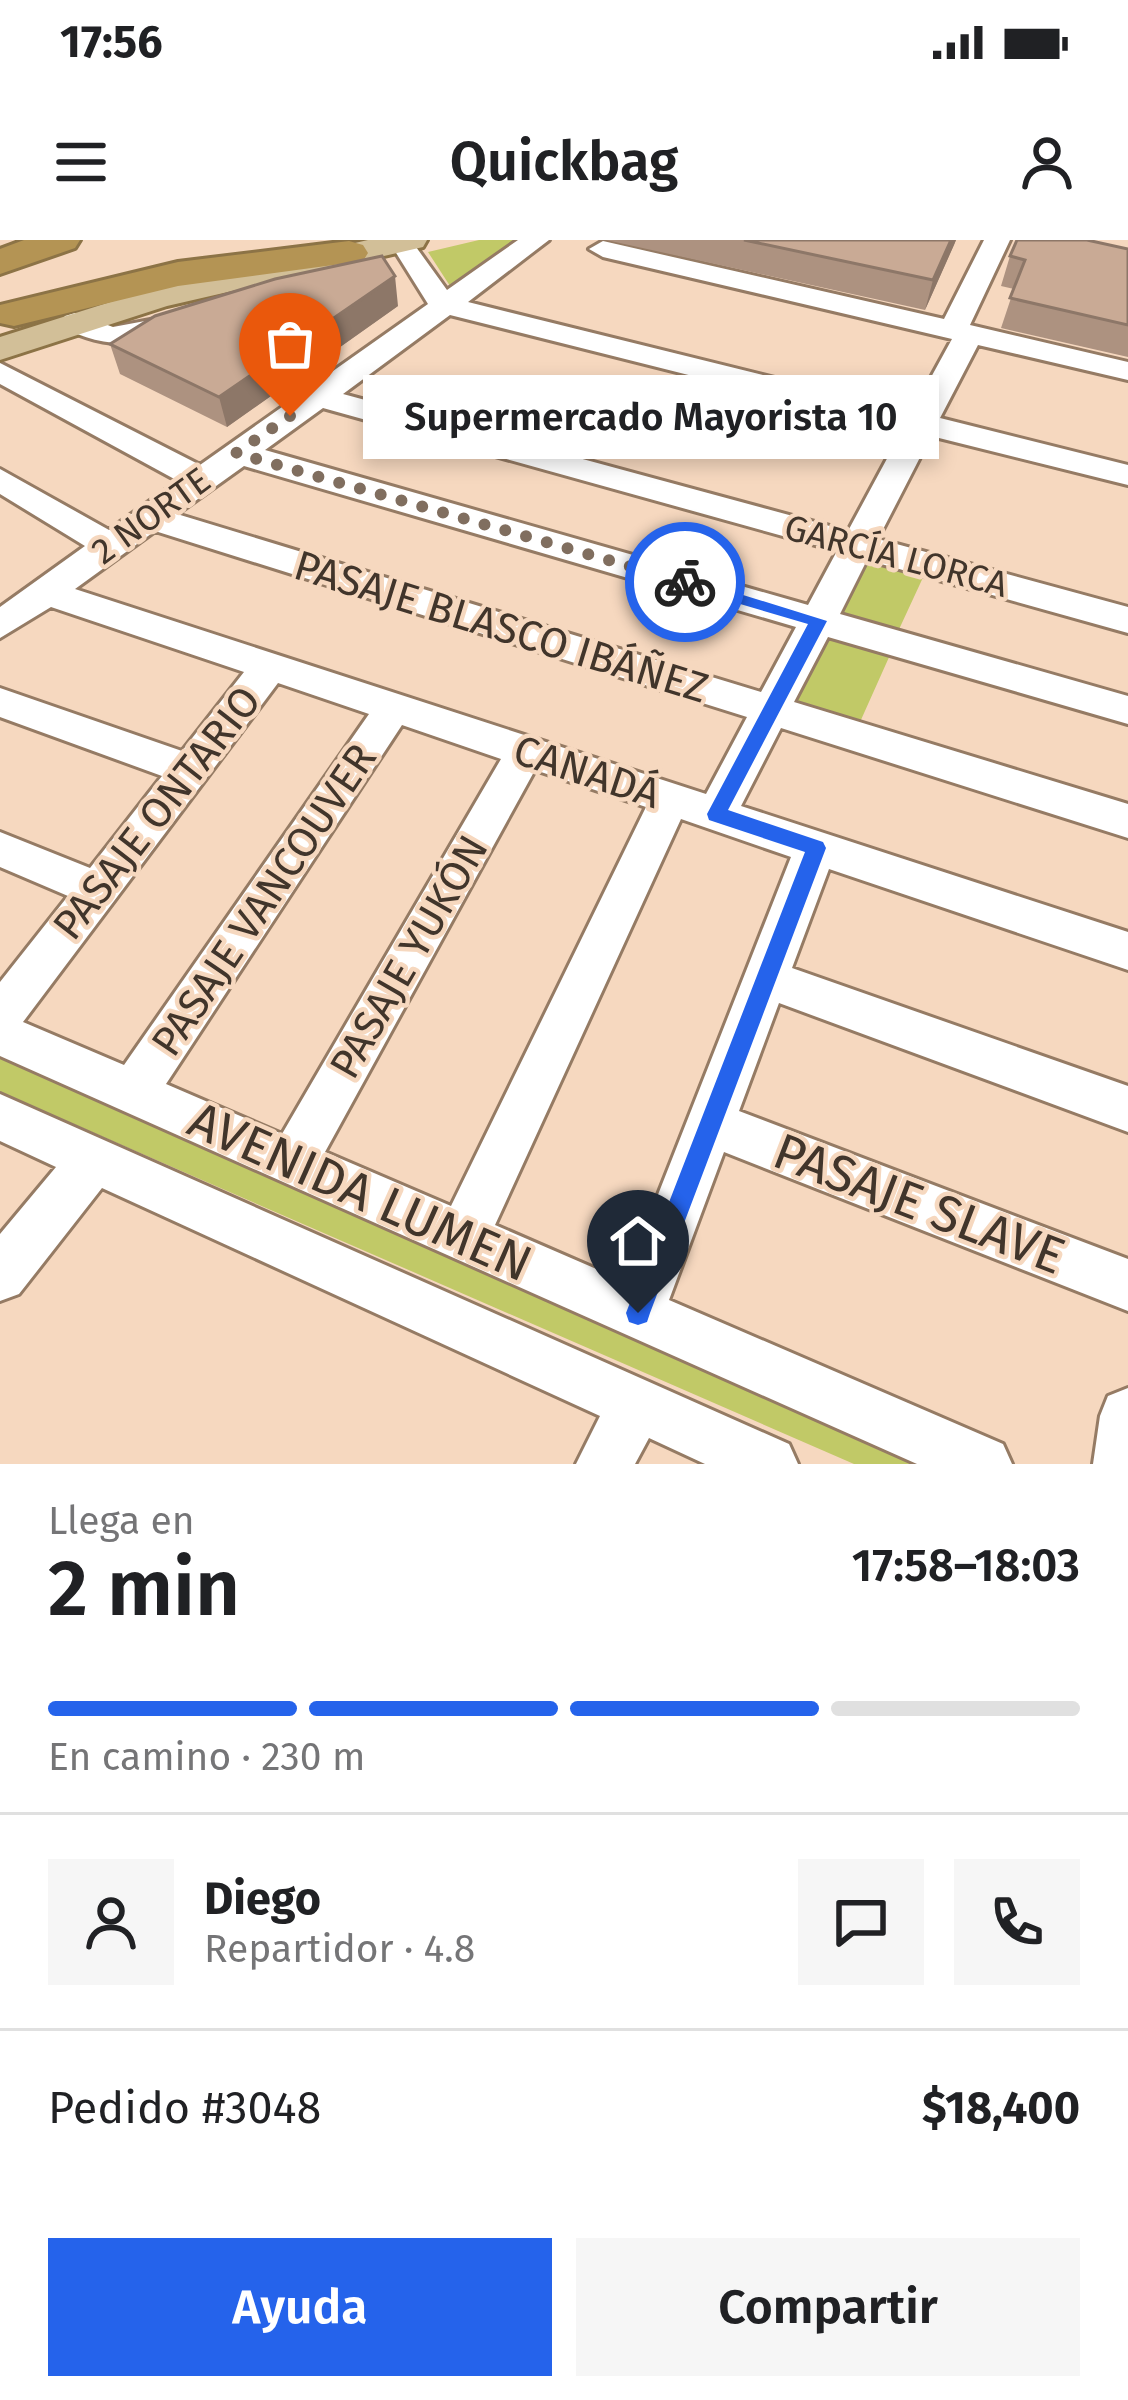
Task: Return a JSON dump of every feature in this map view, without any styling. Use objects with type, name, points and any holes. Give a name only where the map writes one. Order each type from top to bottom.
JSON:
[{"type":"highway","points":[[0,249],[22,240]]},
{"type":"highway","points":[[0,262],[61,240]]},
{"type":"highway","points":[[5,328],[212,240]]},
{"type":"highway","points":[[5,328],[178,274],[350,254]]},
{"type":"main road","points":[[5,328],[75,322],[172,294],[350,254],[409,250]]},
{"type":"street","name":"2 NORTE","points":[[4,617],[46,592],[536,240]]},
{"type":"street","points":[[716,814],[923,425],[997,240]]},
{"type":"street","points":[[603,249],[1128,371]]},
{"type":"street","points":[[75,322],[102,335],[136,336],[292,292],[409,250],[443,305],[1128,475]]},
{"type":"street","points":[[0,372],[200,479]]},
{"type":"street","name":"GARCÍA LORCA","points":[[316,396],[1128,620]]},
{"type":"street","points":[[236,453],[1128,710]]},
{"type":"street","points":[[0,480],[110,545]]},
{"type":"street","name":"PASAJE BLASCO IBÁÑEZ","points":[[149,517],[1128,821]]},
{"type":"street","name":"CANADÁ","points":[[46,592],[1128,951]]},
{"type":"street","name":"PASAJE ONTARIO","points":[[0,1017],[270,666]]},
{"type":"street","points":[[0,702],[190,770]]},
{"type":"street","name":"PASAJE VANCOUVER","points":[[133,1093],[394,707]]},
{"type":"street","name":"PASAJE YUKÓN","points":[[292,1162],[526,752]]},
{"type":"street","points":[[463,1237],[670,799]]},
{"type":"street","points":[[638,1313],[816,848]]},
{"type":"street","points":[[0,849],[98,890]]},
{"type":"street","points":[[765,978],[1128,1109]]},
{"type":"street","name":"AVENIDA LUMEN","points":[[0,1034],[983,1464]]},
{"type":"street","name":"AVENIDA LUMEN","points":[[0,1117],[769,1464]]},
{"type":"street","name":"PASAJE SLAVE","points":[[709,1123],[1128,1285]]},
{"type":"street","points":[[0,1275],[94,1159]]},
{"type":"street","points":[[605,1464],[636,1406]]},
{"type":"street","points":[[1122,1464],[1128,1416]]},
{"type":"green space","points":[[479,240],[514,240],[450,286],[428,252]]},
{"type":"green space","points":[[861,551],[926,571],[895,638],[828,617]]},
{"type":"green space","points":[[821,633],[890,655],[856,731],[785,707]]},
{"type":"green space","points":[[0,1057],[926,1464],[854,1464],[0,1092]]},
{"type":"building","points":[[744,240],[951,240],[933,280]]},
{"type":"building","points":[[1017,240],[1087,240],[1128,249],[1128,325],[1010,298],[1025,260],[1010,256]]},
{"type":"building","points":[[382,256],[395,276],[219,397],[110,344],[155,316],[275,279]]},
{"type":"way so far","points":[[290,416],[236,453],[685,582]]},
{"type":"place","name":"Supermercado Mayorista 10","points":[[290,416]]},
{"type":"route","points":[[638,1313],[816,848],[716,814],[818,621],[685,582]]}]
